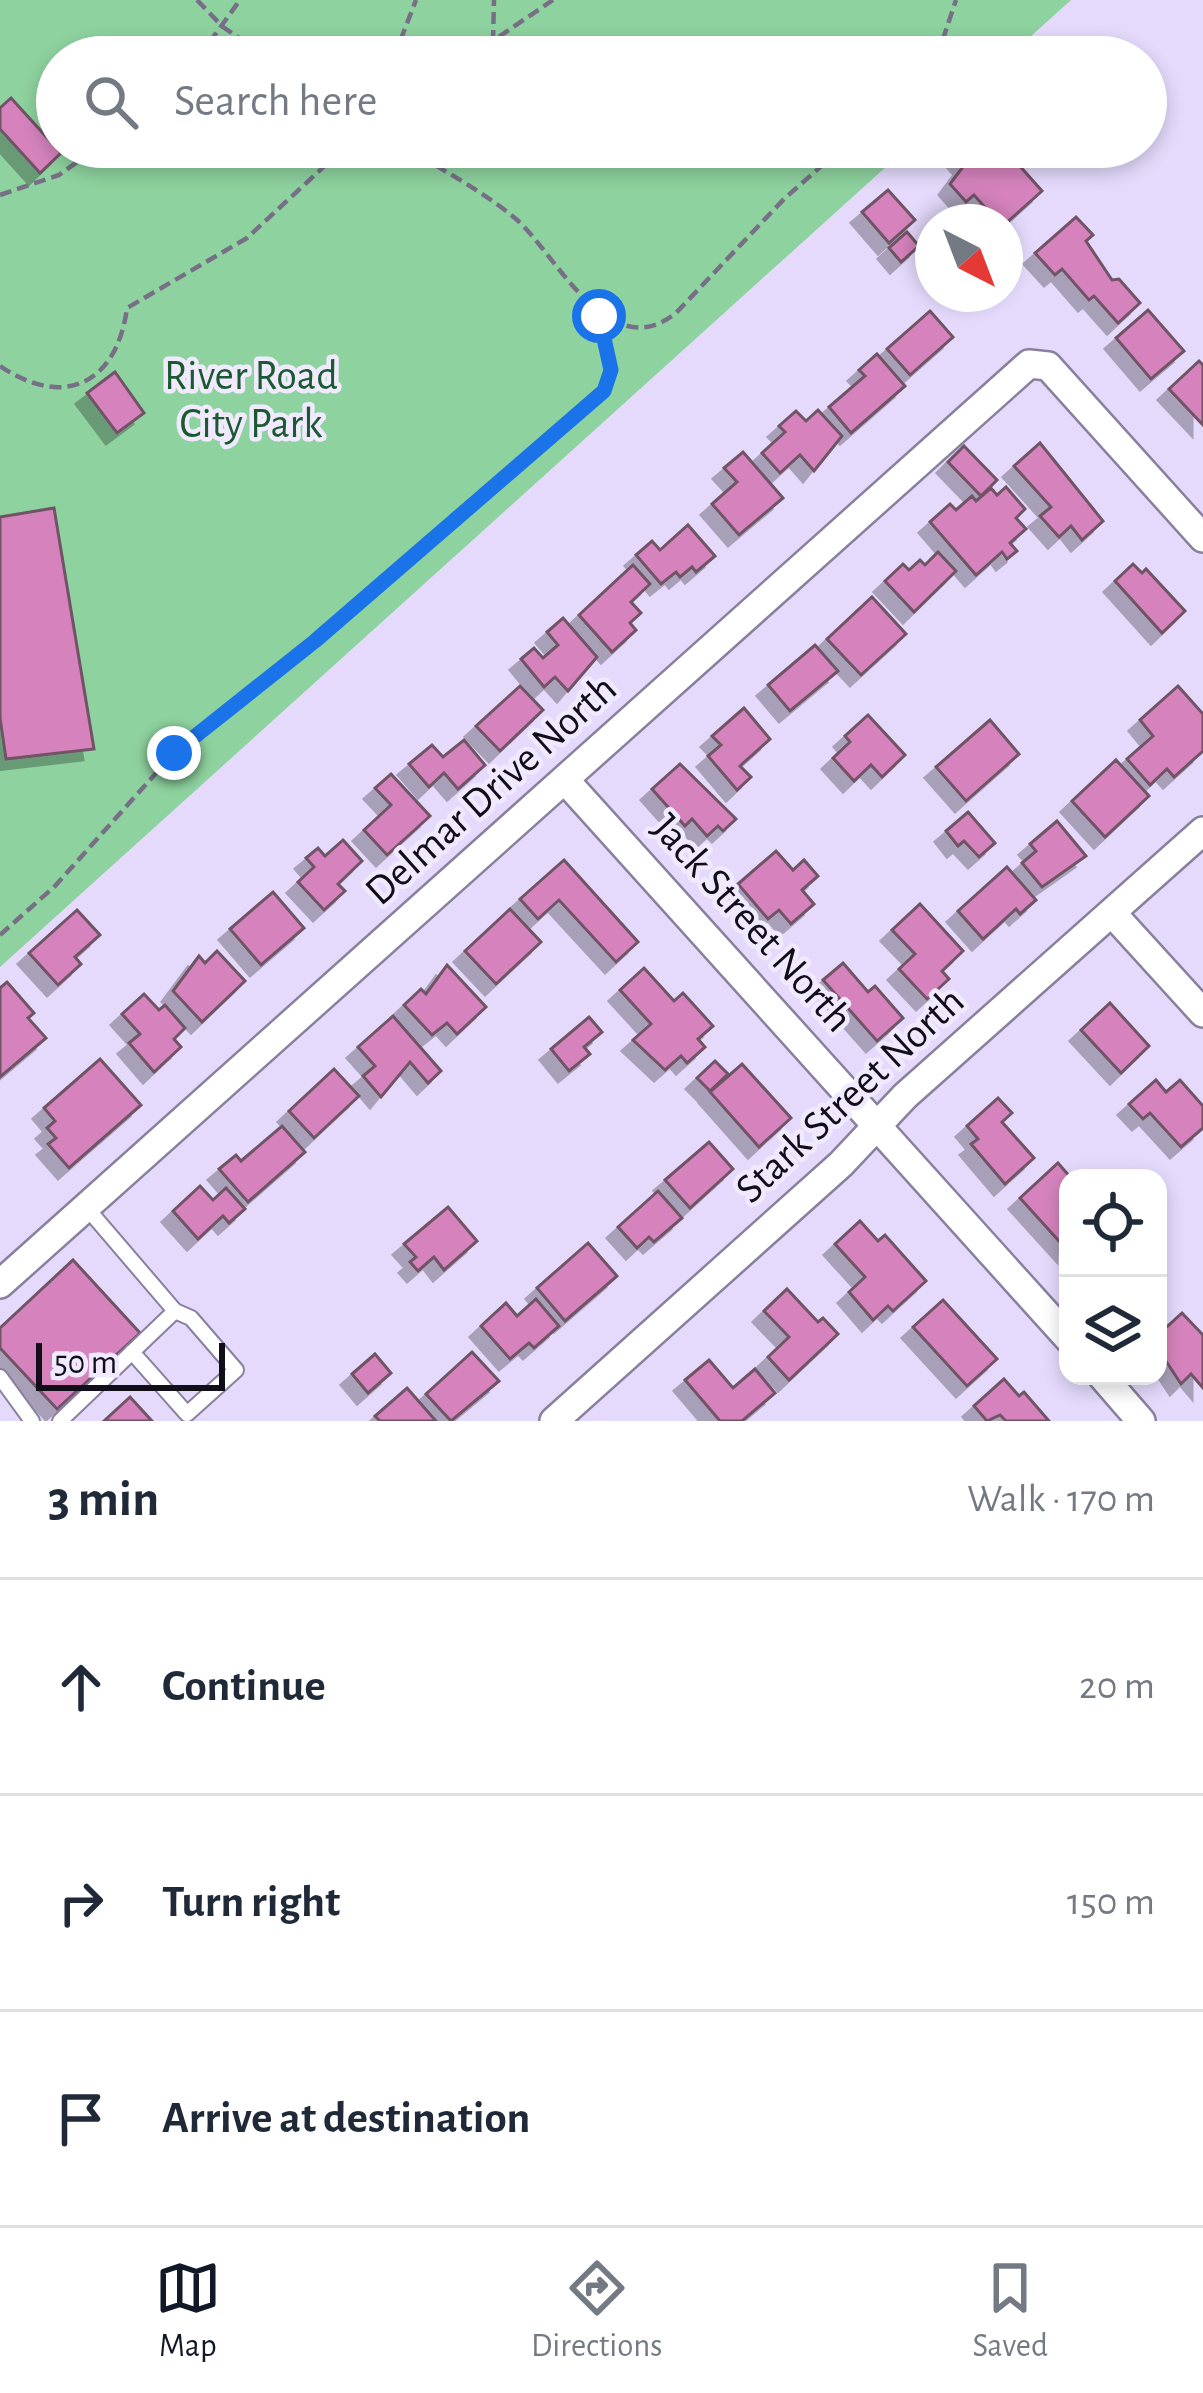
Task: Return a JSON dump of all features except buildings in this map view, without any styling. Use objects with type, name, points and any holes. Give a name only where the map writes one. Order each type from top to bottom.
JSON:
[{"type":"street","name":"Delmar Drive North","points":[[0,1284],[1017,372],[1039,361],[1203,538]]},
{"type":"street","name":"Jack Street North","points":[[565,780],[1059,1328]]},
{"type":"street","name":"Stark Street North","points":[[554,1421],[1203,831]]},
{"type":"street","points":[[1112,913],[1203,1013]]},
{"type":"street","points":[[1110,1385],[1141,1421]]},
{"type":"lane","points":[[86,1207],[175,1311],[191,1318],[236,1370],[187,1414],[132,1352]]},
{"type":"lane","points":[[60,1421],[175,1311]]},
{"type":"lane","points":[[0,1377],[32,1421]]},
{"type":"path","points":[[197,0],[237,36]]},
{"type":"path","points":[[216,36],[240,0]]},
{"type":"path","points":[[402,36],[416,0]]},
{"type":"path","points":[[493,36],[494,0]]},
{"type":"path","points":[[944,36],[956,0]]},
{"type":"path","points":[[501,36],[548,1]]},
{"type":"path","points":[[0,195],[69,168]]},
{"type":"path","points":[[0,366],[43,386],[76,386],[93,378],[116,353],[127,308],[247,238],[323,168]]},
{"type":"path","points":[[0,935],[56,886],[194,735],[315,641],[604,391],[611,370],[599,316],[513,216],[438,168]]},
{"type":"path","points":[[599,316],[635,325],[666,321],[819,168]]},
{"type":"green space","name":"River Road City Park","points":[[0,0],[1071,0],[1031,36],[36,36],[36,168],[885,168],[0,967]]},
{"type":"route","points":[[174,753],[315,641],[604,391],[611,370],[599,316]]}]
